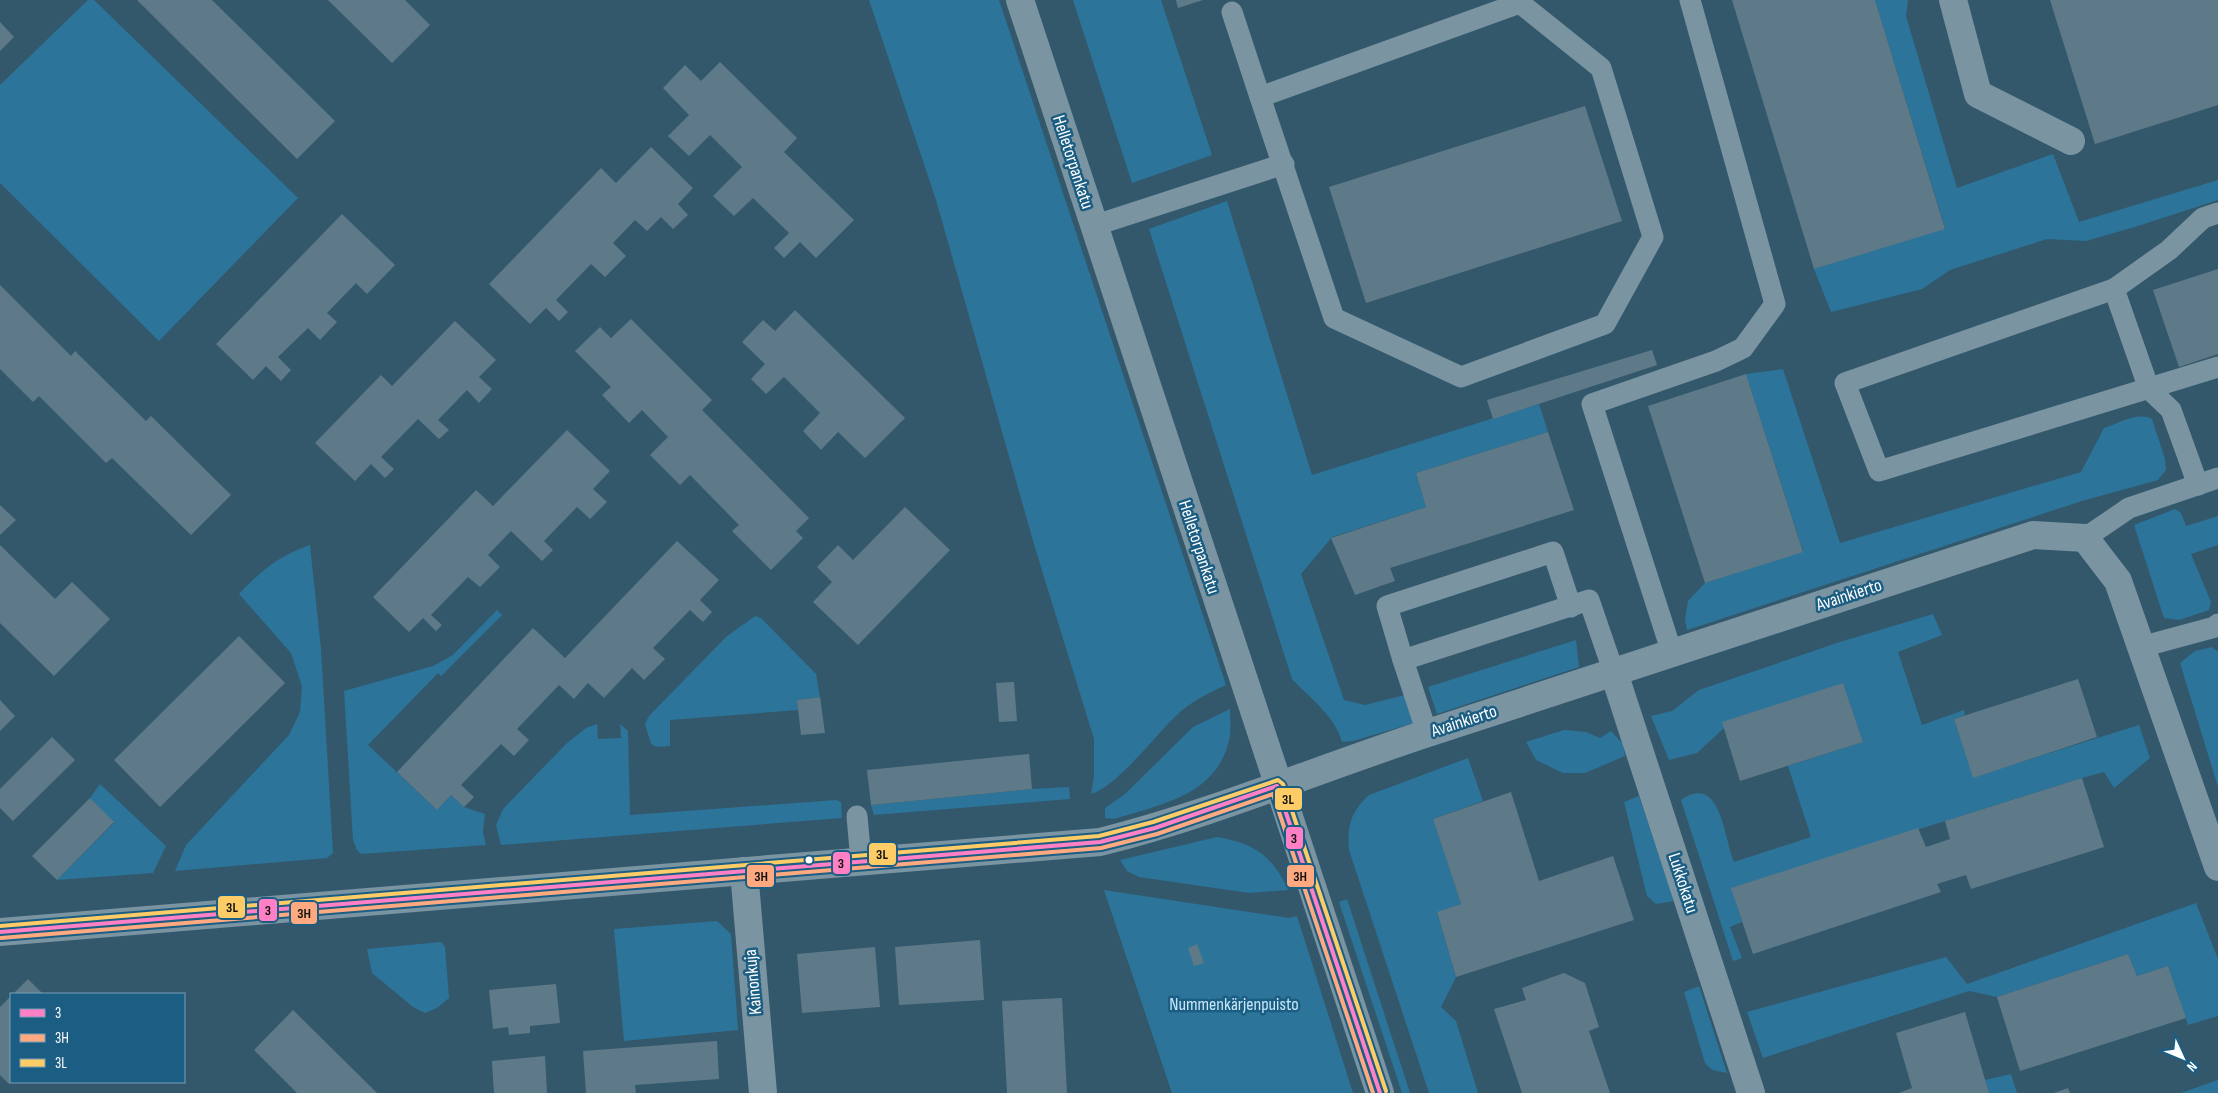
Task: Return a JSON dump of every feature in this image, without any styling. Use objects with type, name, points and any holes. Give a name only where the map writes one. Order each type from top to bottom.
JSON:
[{"type":"street","name":"Helletorpankatu","points":[[1020,0],[1277,786],[1380,1093]]},
{"type":"street","points":[[1953,0],[1978,94],[2072,141]]},
{"type":"street","name":"Avainkierto","points":[[0,932],[1100,842],[1155,828],[1277,786],[1338,762],[2033,535],[2085,538]]},
{"type":"street","points":[[2085,538],[2118,581],[2218,867]]},
{"type":"street","name":"Lukkokatu","points":[[1614,673],[1751,1093]]},
{"type":"street","name":"Kainonkuja","points":[[744,871],[763,1093]]},
{"type":"lane","points":[[1672,653],[1592,404],[1716,361],[1743,348],[1775,304],[1690,0]]},
{"type":"lane","points":[[1232,12],[1260,97],[1284,164],[1334,318],[1461,377],[1605,324],[1653,237],[1601,68],[1520,3],[1260,97]]},
{"type":"lane","points":[[1093,226],[1284,164]]},
{"type":"lane","points":[[2218,213],[2203,218],[2169,250],[2114,289],[1845,383],[1879,471],[2218,367]]},
{"type":"lane","points":[[2114,289],[2149,389],[2171,410],[2198,485]]},
{"type":"lane","points":[[2085,538],[2129,508],[2218,478]]},
{"type":"lane","points":[[1428,733],[1387,606],[1553,552],[1571,606]]},
{"type":"lane","points":[[1403,660],[1589,600],[1614,673]]},
{"type":"lane","points":[[2141,647],[2215,628],[2218,624]]},
{"type":"lane","points":[[858,816],[861,862]]},
{"type":"green space","points":[[88,0],[94,0],[298,198],[159,341],[0,183],[0,85]]},
{"type":"green space","points":[[869,0],[999,0],[1226,685],[1201,697],[1184,709],[1124,771],[1113,781],[1091,794],[1094,776],[1094,739],[1036,551],[936,200]]},
{"type":"green space","points":[[1073,0],[1161,0],[1212,155],[1132,183]]},
{"type":"green space","points":[[1875,0],[1908,0],[1906,16],[1957,188],[2053,154],[2079,222],[2218,180],[2218,200],[2086,241],[2047,239],[1950,270],[1922,289],[1831,312],[1814,269],[1945,228]]},
{"type":"green space","points":[[1227,201],[1312,475],[1539,404],[1548,432],[1416,473],[1426,507],[1332,537],[1301,574],[1344,700],[1365,705],[1405,695],[1414,723],[1353,741],[1342,742],[1339,733],[1328,716],[1292,679],[1149,229]]},
{"type":"green space","points":[[1783,369],[1840,543],[2081,472],[2104,428],[2135,417],[2141,416],[2152,419],[2165,459],[2166,470],[2158,480],[2082,501],[1687,630],[1685,619],[1688,601],[1705,583],[1803,551],[1746,374]]},
{"type":"green space","points":[[2175,509],[2181,513],[2186,526],[2218,516],[2218,545],[2191,554],[2211,602],[2209,610],[2179,620],[2164,618],[2134,525]]},
{"type":"green space","points":[[310,545],[321,649],[333,853],[327,858],[175,871],[186,845],[289,735],[300,712],[302,686],[291,653],[239,594],[271,565],[289,554]]},
{"type":"green space","points":[[497,610],[502,615],[441,676],[438,673],[368,745],[437,810],[451,795],[464,807],[485,814],[483,832],[486,845],[361,854],[353,840],[344,691],[433,666],[453,655]]},
{"type":"green space","points":[[1933,614],[1942,635],[1898,652],[1922,725],[1964,710],[1965,715],[1954,719],[1973,777],[2139,725],[2150,758],[2114,788],[2104,772],[1732,888],[1742,922],[1730,927],[1742,958],[1733,961],[1681,800],[1694,794],[1705,794],[1713,801],[1719,812],[1734,862],[1811,837],[1788,766],[1863,742],[1843,683],[1724,728],[1697,753],[1669,760],[1651,716],[1672,711],[1699,690],[1840,642]]},
{"type":"green space","points":[[755,616],[761,618],[816,674],[820,697],[797,700],[798,710],[670,720],[670,746],[657,747],[651,744],[645,724],[649,716],[726,637]]},
{"type":"green space","points":[[1576,640],[1579,667],[1437,714],[1428,687]]},
{"type":"green space","points":[[2212,647],[2218,652],[2218,787],[2180,663],[2195,651]]},
{"type":"green space","points":[[1230,709],[1230,736],[1224,756],[1214,772],[1201,784],[1169,802],[1114,819],[1105,818],[1105,808],[1125,794],[1193,727]]},
{"type":"green space","points":[[597,724],[598,739],[621,738],[620,724],[628,731],[630,815],[836,800],[841,802],[842,818],[501,845],[496,825],[503,809],[566,744],[586,728]]},
{"type":"green space","points":[[1564,730],[1586,732],[1600,738],[1611,731],[1623,744],[1625,756],[1585,773],[1563,773],[1536,760],[1526,742]]},
{"type":"green space","points":[[1468,758],[1483,801],[1433,819],[1461,904],[1437,913],[1456,977],[1441,1007],[1456,1021],[1478,1093],[1429,1093],[1349,850],[1349,833],[1354,813],[1369,795]]},
{"type":"green space","points":[[100,784],[166,846],[153,873],[57,880],[114,823],[90,798]]},
{"type":"green space","points":[[1069,787],[1070,799],[874,815],[871,805],[1032,789]]},
{"type":"green space","points":[[1639,796],[1674,901],[1656,904],[1647,896],[1624,802]]},
{"type":"green space","points":[[1217,837],[1242,843],[1261,853],[1276,868],[1288,890],[1249,893],[1139,877],[1127,871],[1120,860]]},
{"type":"green space","name":"Nummenkärjenpuisto","points":[[1104,890],[1289,918],[1297,916],[1353,1093],[1172,1093]]},
{"type":"green space","points":[[1347,899],[1410,1093],[1402,1093],[1339,902]]},
{"type":"green space","points":[[2196,903],[2218,959],[2218,1016],[2188,1025],[2168,966],[2137,976],[2128,954],[1997,997],[1969,991],[1763,1058],[1747,1012],[1946,957],[1967,984]]},
{"type":"green space","points":[[717,921],[731,934],[738,1030],[624,1041],[614,929]]},
{"type":"green space","points":[[441,942],[445,947],[449,998],[437,1008],[425,1013],[413,1007],[372,973],[367,949]]},
{"type":"green space","points":[[1699,986],[1727,1073],[1712,1070],[1705,1063],[1684,992]]},
{"type":"green space","points":[[2011,1074],[2017,1093],[1989,1093],[1985,1080]]},
{"type":"green space","points":[[2218,1080],[2218,1093],[2181,1093]]},
{"type":"building","points":[[137,0],[212,0],[335,121],[297,159]]},
{"type":"building","points":[[328,0],[405,0],[430,25],[392,63]]},
{"type":"building","points":[[1176,0],[1203,0],[1178,8]]},
{"type":"building","points":[[1732,0],[1875,0],[1945,229],[1814,269]]},
{"type":"building","points":[[2050,0],[2218,0],[2218,105],[2095,144]]},
{"type":"building","points":[[0,22],[14,37],[0,51]]},
{"type":"building","points":[[720,62],[797,138],[784,152],[854,220],[816,258],[800,242],[784,258],[774,248],[789,233],[753,198],[734,216],[713,196],[742,167],[710,135],[689,156],[668,136],[689,115],[663,88],[685,65],[701,81]]},
{"type":"building","points":[[1585,106],[1622,221],[1366,303],[1329,187]]},
{"type":"building","points":[[651,147],[693,188],[678,204],[688,215],[673,229],[661,217],[647,231],[635,220],[613,243],[626,256],[605,277],[591,264],[556,300],[568,312],[559,321],[546,308],[530,324],[489,284],[601,168],[616,183]]},
{"type":"building","points":[[342,214],[395,265],[367,294],[356,283],[327,313],[337,322],[320,340],[308,328],[278,357],[291,370],[281,381],[266,366],[253,380],[216,344]]},
{"type":"building","points":[[2218,269],[2218,354],[2179,367],[2153,290]]},
{"type":"building","points":[[0,285],[71,356],[75,351],[146,421],[151,416],[231,495],[191,535],[112,458],[106,463],[39,396],[33,402],[0,369]]},
{"type":"building","points":[[795,310],[905,418],[865,458],[838,432],[821,450],[803,431],[820,413],[784,377],[766,394],[751,379],[765,364],[742,342],[763,320],[775,331]]},
{"type":"building","points":[[631,319],[712,400],[702,410],[809,518],[796,531],[803,538],[771,570],[732,531],[739,525],[690,475],[680,485],[650,455],[668,437],[642,410],[629,423],[602,395],[611,387],[575,351],[600,327],[611,338]]},
{"type":"building","points":[[455,321],[496,360],[479,377],[492,389],[479,403],[467,390],[438,420],[449,430],[439,439],[418,419],[381,457],[394,469],[385,478],[371,464],[355,481],[315,443],[381,375],[392,386]]},
{"type":"building","points":[[1652,350],[1657,365],[1493,419],[1487,400]]},
{"type":"building","points":[[1746,374],[1803,552],[1705,583],[1648,406]]},
{"type":"building","points":[[567,430],[610,471],[593,489],[607,502],[590,519],[577,507],[544,541],[553,550],[542,561],[511,531],[488,555],[500,567],[480,587],[468,577],[431,615],[442,625],[436,631],[423,618],[409,632],[373,597],[476,490],[493,506]]},
{"type":"building","points":[[1548,432],[1574,510],[1390,568],[1395,581],[1355,595],[1331,538],[1426,507],[1416,473]]},
{"type":"building","points":[[0,505],[16,520],[0,535]]},
{"type":"building","points":[[905,507],[950,550],[858,645],[813,602],[832,582],[817,567],[838,545],[853,560]]},
{"type":"building","points":[[677,541],[719,580],[700,600],[712,612],[703,622],[690,610],[653,648],[665,659],[644,680],[632,668],[604,698],[588,683],[574,699],[559,685],[517,729],[529,740],[514,756],[501,744],[461,785],[474,797],[464,807],[451,795],[437,810],[397,772],[533,628],[565,658]]},
{"type":"building","points":[[0,545],[55,599],[72,582],[110,619],[54,676],[0,623]]},
{"type":"building","points":[[239,636],[285,683],[160,807],[114,760]]},
{"type":"building","points":[[2078,679],[2097,737],[1973,778],[1954,719]]},
{"type":"building","points":[[1014,682],[1017,721],[999,722],[996,683]]},
{"type":"building","points":[[1843,683],[1863,742],[1740,781],[1722,722]]},
{"type":"building","points":[[820,697],[825,733],[801,735],[797,700]]},
{"type":"building","points":[[0,700],[15,716],[0,731]]},
{"type":"building","points":[[52,737],[75,760],[13,821],[0,808],[0,789]]},
{"type":"building","points":[[1029,754],[1032,789],[871,805],[867,770]]},
{"type":"building","points":[[2082,778],[2104,847],[1971,889],[1966,875],[1937,884],[1941,892],[1753,954],[1731,888],[1918,828],[1926,847],[1950,839],[1945,821]]},
{"type":"building","points":[[1511,792],[1539,881],[1613,856],[1634,920],[1456,977],[1437,912],[1461,904],[1433,819]]},
{"type":"building","points":[[90,798],[114,822],[57,880],[32,856]]},
{"type":"building","points":[[980,940],[984,1000],[899,1005],[895,947]]},
{"type":"building","points":[[1197,944],[1204,963],[1194,966],[1188,948]]},
{"type":"building","points":[[875,947],[880,1007],[802,1013],[797,954]]},
{"type":"building","points":[[2128,954],[2137,976],[2168,966],[2186,1018],[2020,1071],[1997,997]]},
{"type":"building","points":[[1564,973],[1585,983],[1599,1027],[1589,1031],[1610,1093],[1522,1093],[1494,1009],[1526,1000],[1522,988]]},
{"type":"building","points":[[28,979],[42,993],[14,993]]},
{"type":"building","points":[[556,984],[560,1023],[530,1026],[530,1033],[509,1035],[508,1027],[493,1029],[489,990]]},
{"type":"building","points":[[10,997],[9,1084],[0,1075],[0,1007]]},
{"type":"building","points":[[1062,998],[1067,1093],[1007,1093],[1002,1001]]},
{"type":"building","points":[[293,1010],[377,1093],[297,1093],[254,1050]]},
{"type":"building","points":[[1965,1012],[1989,1093],[1899,1093],[1912,1088],[1896,1033]]},
{"type":"building","points":[[717,1041],[719,1079],[635,1085],[636,1093],[586,1093],[583,1051]]},
{"type":"building","points":[[545,1056],[547,1093],[494,1093],[492,1061]]},
{"type":"building","points":[[2068,1088],[2070,1093],[2054,1093]]},
{"type":"transit line","name":"3L","points":[[0,926],[1099,836],[1153,822],[1278,780],[1283,784],[1386,1091]]},
{"type":"transit line","name":"3","points":[[0,932],[1100,842],[1155,828],[1277,786],[1380,1093]]},
{"type":"transit line","name":"3H","points":[[1,938],[1101,848],[1157,834],[1273,794],[1373,1093]]}]
